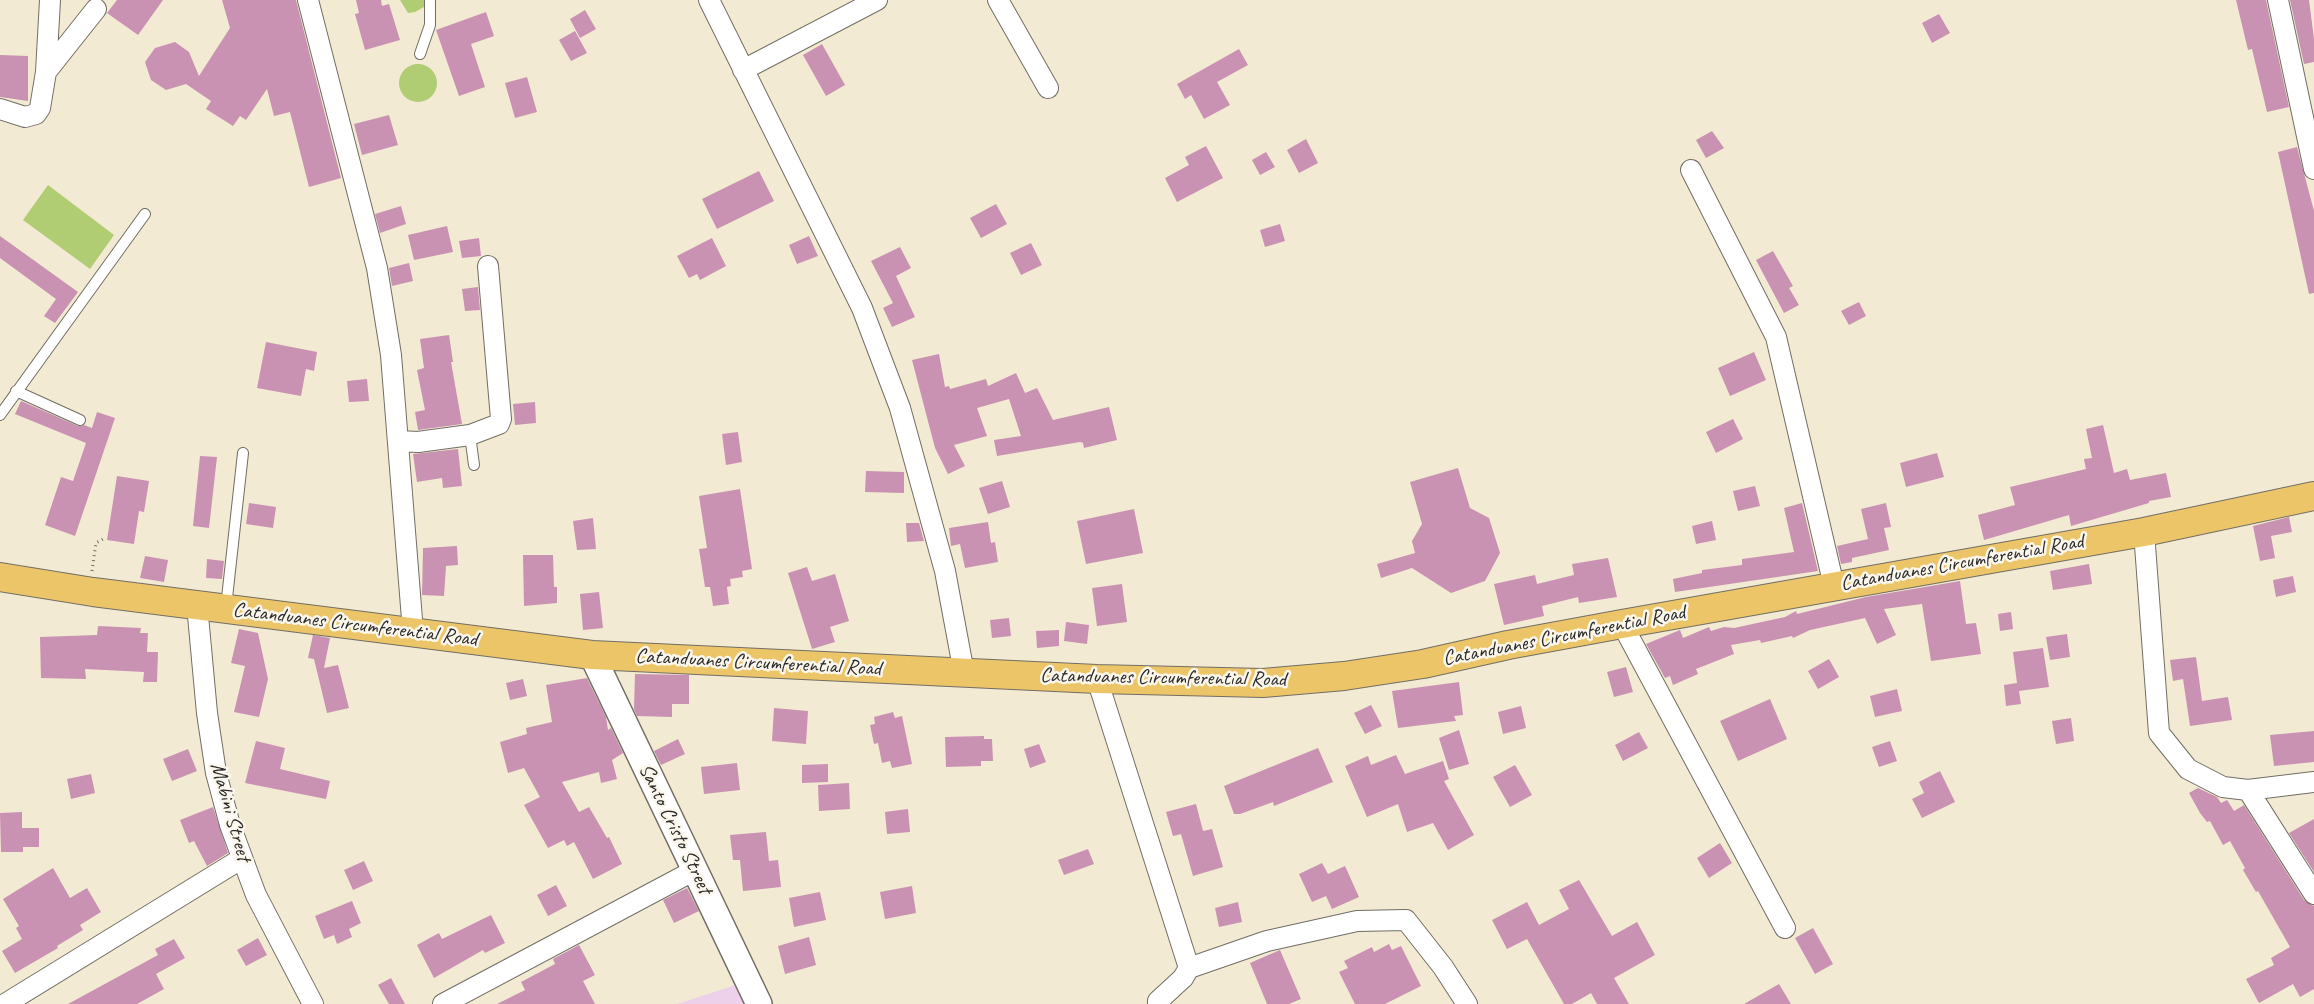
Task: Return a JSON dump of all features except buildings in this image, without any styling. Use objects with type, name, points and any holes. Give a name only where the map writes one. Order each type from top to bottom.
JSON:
[{"type":"main road","name":"Catanduanes Circumferential Road","points":[[0,577],[93,592],[592,655],[1097,679],[1263,683],[1344,676],[1423,664],[1508,645],[1622,624],[2144,532],[2314,496]]},
{"type":"street","points":[[0,109],[25,117],[36,114],[40,108],[46,72],[50,0]]},
{"type":"street","points":[[308,0],[377,268],[390,355],[399,441],[413,632]]},
{"type":"street","points":[[709,0],[862,308],[900,408],[945,570],[964,673]]},
{"type":"street","points":[[744,70],[877,0]]},
{"type":"street","points":[[998,0],[1048,88]]},
{"type":"street","points":[[2278,0],[2314,170]]},
{"type":"street","points":[[46,72],[96,9]]},
{"type":"street","points":[[1691,170],[1776,337],[1834,586]]},
{"type":"street","points":[[399,441],[418,442],[470,435],[499,424],[501,419],[488,266]]},
{"type":"street","points":[[2144,532],[2159,733],[2188,769],[2223,787],[2248,790],[2314,782]]},
{"type":"street","name":"Mabini Street","points":[[197,605],[207,713],[216,773],[241,859],[256,895],[313,1004]]},
{"type":"street","points":[[1622,624],[1785,928]]},
{"type":"street","name":"Santo Cristo Street","points":[[592,655],[759,1004]]},
{"type":"street","points":[[1097,679],[1189,968]]},
{"type":"street","points":[[2248,790],[2314,894]]},
{"type":"street","points":[[5,1004],[241,859]]},
{"type":"street","points":[[442,1004],[695,870]]},
{"type":"street","points":[[1158,1004],[1158,1001],[1183,978],[1189,968],[1267,941],[1357,921],[1406,920],[1443,967],[1466,1004]]},
{"type":"lane","points":[[420,54],[430,25],[430,0]]},
{"type":"lane","points":[[0,415],[145,214]]},
{"type":"lane","points":[[16,391],[80,420]]},
{"type":"lane","points":[[470,435],[474,465]]},
{"type":"lane","points":[[226,608],[242,453]]},
{"type":"path","points":[[93,592],[92,566],[94,551],[96,543],[105,538]]},
{"type":"shaded area","points":[[739,984],[748,1004],[677,1004]]},
{"type":"green space","points":[[400,0],[426,0],[426,2],[424,7],[415,12],[408,13]]},
{"type":"green space","points":[[418,64],[425,65],[431,70],[436,76],[436,90],[431,96],[425,101],[418,102],[411,101],[405,96],[400,90],[399,83],[400,76],[405,70],[411,65]]},
{"type":"green space","points":[[48,185],[114,235],[90,269],[23,220]]}]
